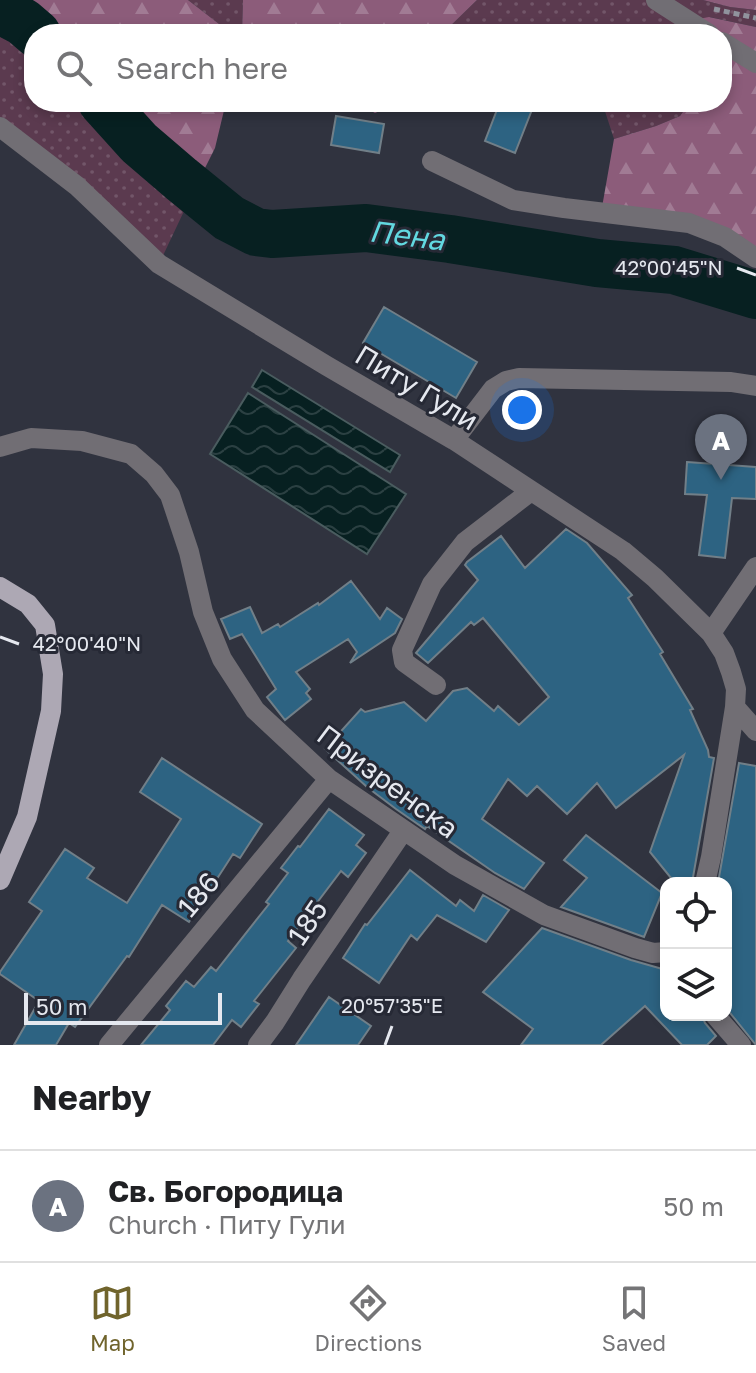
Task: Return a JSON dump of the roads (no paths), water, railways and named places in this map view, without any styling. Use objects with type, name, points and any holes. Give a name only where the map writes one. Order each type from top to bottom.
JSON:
[{"type":"main road","points":[[0,587],[28,604],[45,625],[53,674],[51,711],[27,817],[0,880]]},
{"type":"street","points":[[656,0],[693,24]]},
{"type":"street","points":[[732,48],[756,63]]},
{"type":"street","name":"Питу Гули","points":[[0,127],[77,186],[159,264],[454,440],[623,551],[711,633],[724,653],[736,689],[706,877]]},
{"type":"street","points":[[432,161],[513,200],[689,223],[725,237],[756,258]]},
{"type":"street","points":[[454,440],[493,389],[519,378],[731,382],[756,386]]},
{"type":"street","name":"Призренска","points":[[0,447],[31,438],[82,441],[131,454],[154,474],[170,495],[189,552],[203,612],[222,659],[255,710],[329,779],[455,865],[544,915],[635,948],[660,952]]},
{"type":"street","points":[[436,685],[404,662],[402,650],[432,584],[465,542],[531,491]]},
{"type":"street","points":[[711,633],[756,567]]},
{"type":"street","points":[[735,707],[756,731]]},
{"type":"street","name":"186","points":[[109,1045],[329,779]]},
{"type":"street","name":"185","points":[[258,1045],[403,831]]},
{"type":"street","points":[[720,1021],[741,1045]]},
{"type":"water","points":[[262,370],[400,455],[390,472],[252,387]]},
{"type":"water","points":[[248,393],[406,494],[367,554],[210,454]]},
{"type":"waterway","name":"Пена","points":[[0,10],[25,24]]},
{"type":"waterway","name":"Пена","points":[[111,112],[139,143],[181,179],[229,218],[256,232],[272,234],[366,228],[597,263],[674,270],[756,295]]},
{"type":"place","name":"Св. Богородица","points":[[721,480]]}]
